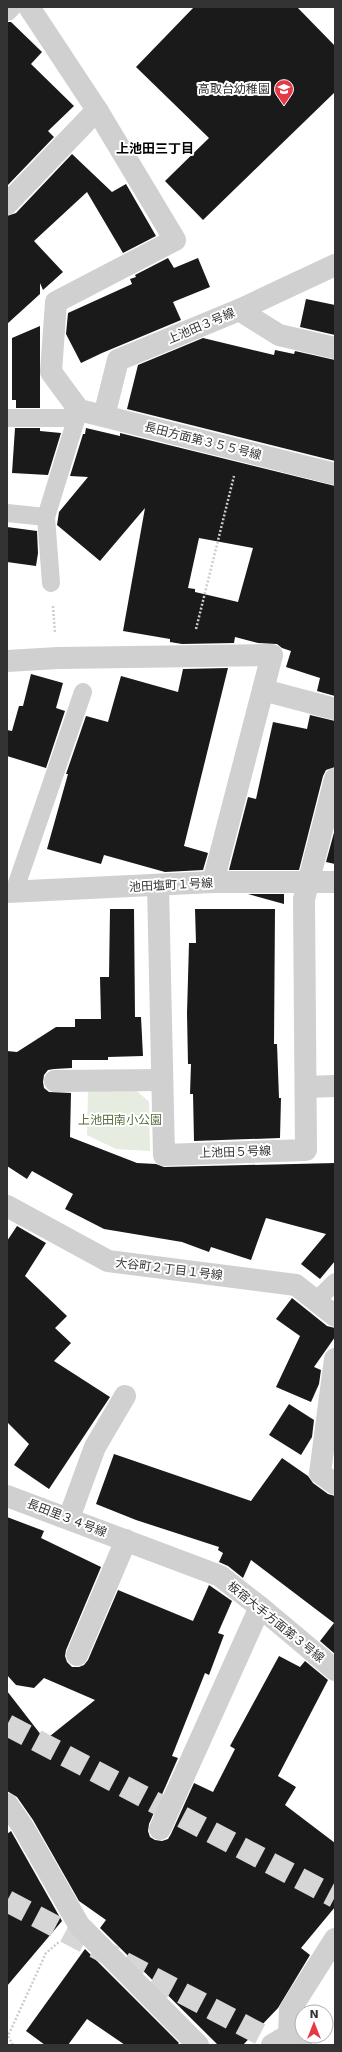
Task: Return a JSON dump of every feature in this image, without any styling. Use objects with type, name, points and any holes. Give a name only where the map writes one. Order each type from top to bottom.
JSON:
[{"type":"street","points":[[7,10],[10,7]]},
{"type":"street","points":[[29,7],[97,110],[174,240],[56,302],[51,372],[78,414]]},
{"type":"street","points":[[7,204],[97,110]]},
{"type":"street","name":"上池田３号線","points":[[104,416],[118,360],[239,310],[335,265]]},
{"type":"street","points":[[239,310],[279,336],[335,348]]},
{"type":"street","name":"長田方面第３５５号線","points":[[78,414],[104,416],[335,474]]},
{"type":"street","points":[[7,661],[58,658],[272,655],[213,882]]},
{"type":"street","points":[[263,690],[335,709]]},
{"type":"street","name":"上池田５号線","points":[[158,886],[164,1155],[306,1150],[304,899],[335,778]]},
{"type":"street","name":"池田塩町１号線","points":[[11,892],[158,886],[213,882],[335,882]]},
{"type":"street","points":[[55,1080],[162,1080]]},
{"type":"street","points":[[306,1088],[335,1086]]},
{"type":"street","name":"大谷町２丁目１号線","points":[[7,1206],[108,1261],[296,1285],[316,1301]]},
{"type":"street","points":[[316,1301],[335,1316]]},
{"type":"street","points":[[335,1359],[320,1473],[335,1484]]},
{"type":"street","points":[[69,1518],[95,1447],[125,1396]]},
{"type":"street","name":"長田里３４号線","points":[[7,1496],[126,1540]]},
{"type":"street","points":[[77,1655],[126,1540]]},
{"type":"street","name":"板宿大手方面第３号線","points":[[126,1540],[220,1576],[260,1607],[335,1670]]},
{"type":"street","points":[[160,1829],[260,1607]]},
{"type":"street","points":[[7,1804],[23,1827],[79,1925],[198,2045]]},
{"type":"street","points":[[287,2042],[290,2010],[335,1939]]},
{"type":"lane","name":"長田方面第３５５号線","points":[[7,418],[78,414]]},
{"type":"lane","points":[[51,583],[46,517],[78,414]]},
{"type":"lane","points":[[7,513],[46,517]]},
{"type":"lane","points":[[11,892],[83,692]]},
{"type":"lane","points":[[316,1301],[335,1282]]},
{"type":"path","points":[[190,656],[235,475]]},
{"type":"path","points":[[51,583],[58,658]]},
{"type":"path","points":[[14,2045],[8,2036],[46,1953],[79,1925]]},
{"type":"green space","name":"上池田南小公園","points":[[88,1091],[137,1091],[149,1102],[150,1151],[116,1149],[87,1135]]},
{"type":"building","points":[[194,7],[297,7],[335,46],[335,92],[203,220],[165,181],[209,138],[136,67]]},
{"type":"building","points":[[7,22],[11,22],[42,52],[31,64],[74,106],[48,131],[54,137],[7,186]]},
{"type":"building","points":[[72,154],[112,192],[126,184],[156,236],[123,253],[87,192],[34,241],[63,272],[43,290],[40,283],[40,294],[7,324],[7,216],[16,213]]},
{"type":"building","points":[[168,258],[174,268],[198,258],[210,287],[173,302],[181,320],[81,363],[66,334],[68,313],[132,284],[130,279],[136,277],[135,275]]},
{"type":"building","points":[[306,299],[335,305],[335,335],[300,327]]},
{"type":"building","points":[[40,326],[40,408],[16,408],[16,400],[12,400],[12,338]]},
{"type":"building","points":[[203,338],[274,355],[275,350],[294,354],[295,351],[335,360],[335,461],[127,409],[138,365]]},
{"type":"building","points":[[15,428],[40,428],[40,431],[61,433],[48,475],[12,473]]},
{"type":"building","points":[[86,428],[120,436],[120,433],[335,486],[335,696],[317,691],[320,678],[286,667],[291,651],[282,648],[277,644],[258,643],[235,637],[234,643],[182,644],[170,642],[170,639],[123,631],[145,508],[100,561],[57,525],[59,512],[88,477],[70,476],[83,434],[85,434]],"holes":[[[199,538],[253,548],[238,602],[195,592],[195,589],[188,588]]]},
{"type":"building","points":[[7,527],[37,531],[38,553],[36,566],[7,562]]},
{"type":"building","points":[[228,668],[184,846],[208,853],[203,870],[165,872],[104,855],[101,864],[47,849],[68,774],[66,774],[86,716],[108,722],[121,676],[178,692],[183,669]]},
{"type":"building","points":[[31,674],[63,683],[56,708],[65,711],[46,768],[7,756],[7,730],[12,731],[19,706],[23,706]]},
{"type":"building","points":[[310,715],[335,721],[335,767],[326,770],[323,776],[299,870],[229,870],[248,797],[256,799],[273,722],[307,729]]},
{"type":"building","points":[[335,829],[335,864],[326,862]]},
{"type":"building","points":[[248,894],[284,894],[284,904]]},
{"type":"building","points":[[110,909],[134,909],[135,1017],[141,1017],[143,1056],[108,1057],[108,1060],[72,1060],[72,1068],[48,1070],[44,1075],[44,1088],[49,1092],[71,1093],[70,1137],[137,1163],[156,1164],[164,1167],[335,1163],[335,1261],[320,1279],[301,1264],[326,1234],[266,1218],[251,1260],[211,1247],[209,1252],[182,1242],[104,1229],[65,1209],[73,1194],[32,1171],[27,1179],[7,1166],[7,1051],[17,1052],[56,1027],[75,1027],[75,1019],[101,1019],[100,977],[109,977]]},
{"type":"building","points":[[195,909],[275,909],[274,1044],[277,1044],[279,1098],[281,1098],[280,1138],[194,1141],[193,1094],[190,1094],[191,1064],[188,1064],[187,1013],[189,943],[196,943]]},
{"type":"building","points":[[17,1226],[46,1243],[25,1276],[67,1316],[55,1328],[71,1343],[54,1361],[110,1397],[49,1489],[14,1465],[29,1444],[7,1422],[7,1241]]},
{"type":"building","points":[[292,1298],[327,1326],[335,1328],[335,1337],[314,1367],[321,1370],[319,1384],[311,1402],[276,1387],[300,1336],[276,1319]]},
{"type":"building","points":[[289,1404],[314,1420],[312,1437],[301,1455],[269,1435]]},
{"type":"building","points":[[114,1454],[251,1501],[282,1458],[308,1476],[313,1483],[328,1494],[335,1496],[335,1654],[320,1641],[334,1623],[251,1560],[243,1578],[228,1566],[219,1562],[223,1553],[218,1550],[219,1547],[136,1520],[96,1504]]},
{"type":"building","points":[[7,1517],[44,1531],[41,1538],[101,1567],[66,1650],[65,1656],[67,1662],[72,1667],[84,1665],[88,1660],[118,1590],[193,1621],[209,1585],[232,1601],[218,1633],[224,1635],[209,1675],[205,1673],[172,1756],[178,1758],[149,1824],[148,1831],[150,1837],[155,1840],[162,1841],[168,1839],[194,1783],[213,1792],[235,1749],[230,1746],[279,1656],[300,1667],[305,1661],[328,1680],[278,1776],[296,1787],[285,1805],[335,1843],[335,1907],[301,1948],[310,1955],[278,2008],[243,2045],[218,2045],[100,1928],[106,1920],[79,1901],[33,1820],[17,1797],[7,1791],[7,1691],[45,1740],[95,1700],[44,1678],[34,1688],[16,1685],[7,1675]]},
{"type":"building","points":[[11,1831],[62,1921],[7,1986],[7,1834]]},
{"type":"building","points":[[85,1949],[179,2043],[177,2045],[125,2045],[87,2019],[68,2045],[45,2045],[26,2031]]},
{"type":"tunnel","points":[[7,1725],[335,1897]]},
{"type":"tunnel","points":[[7,1901],[281,2045]]},
{"type":"place","name":"高取台幼稚園","points":[[284,106]]},
{"type":"district","name":"上池田三丁目","points":[[155,148]]}]
